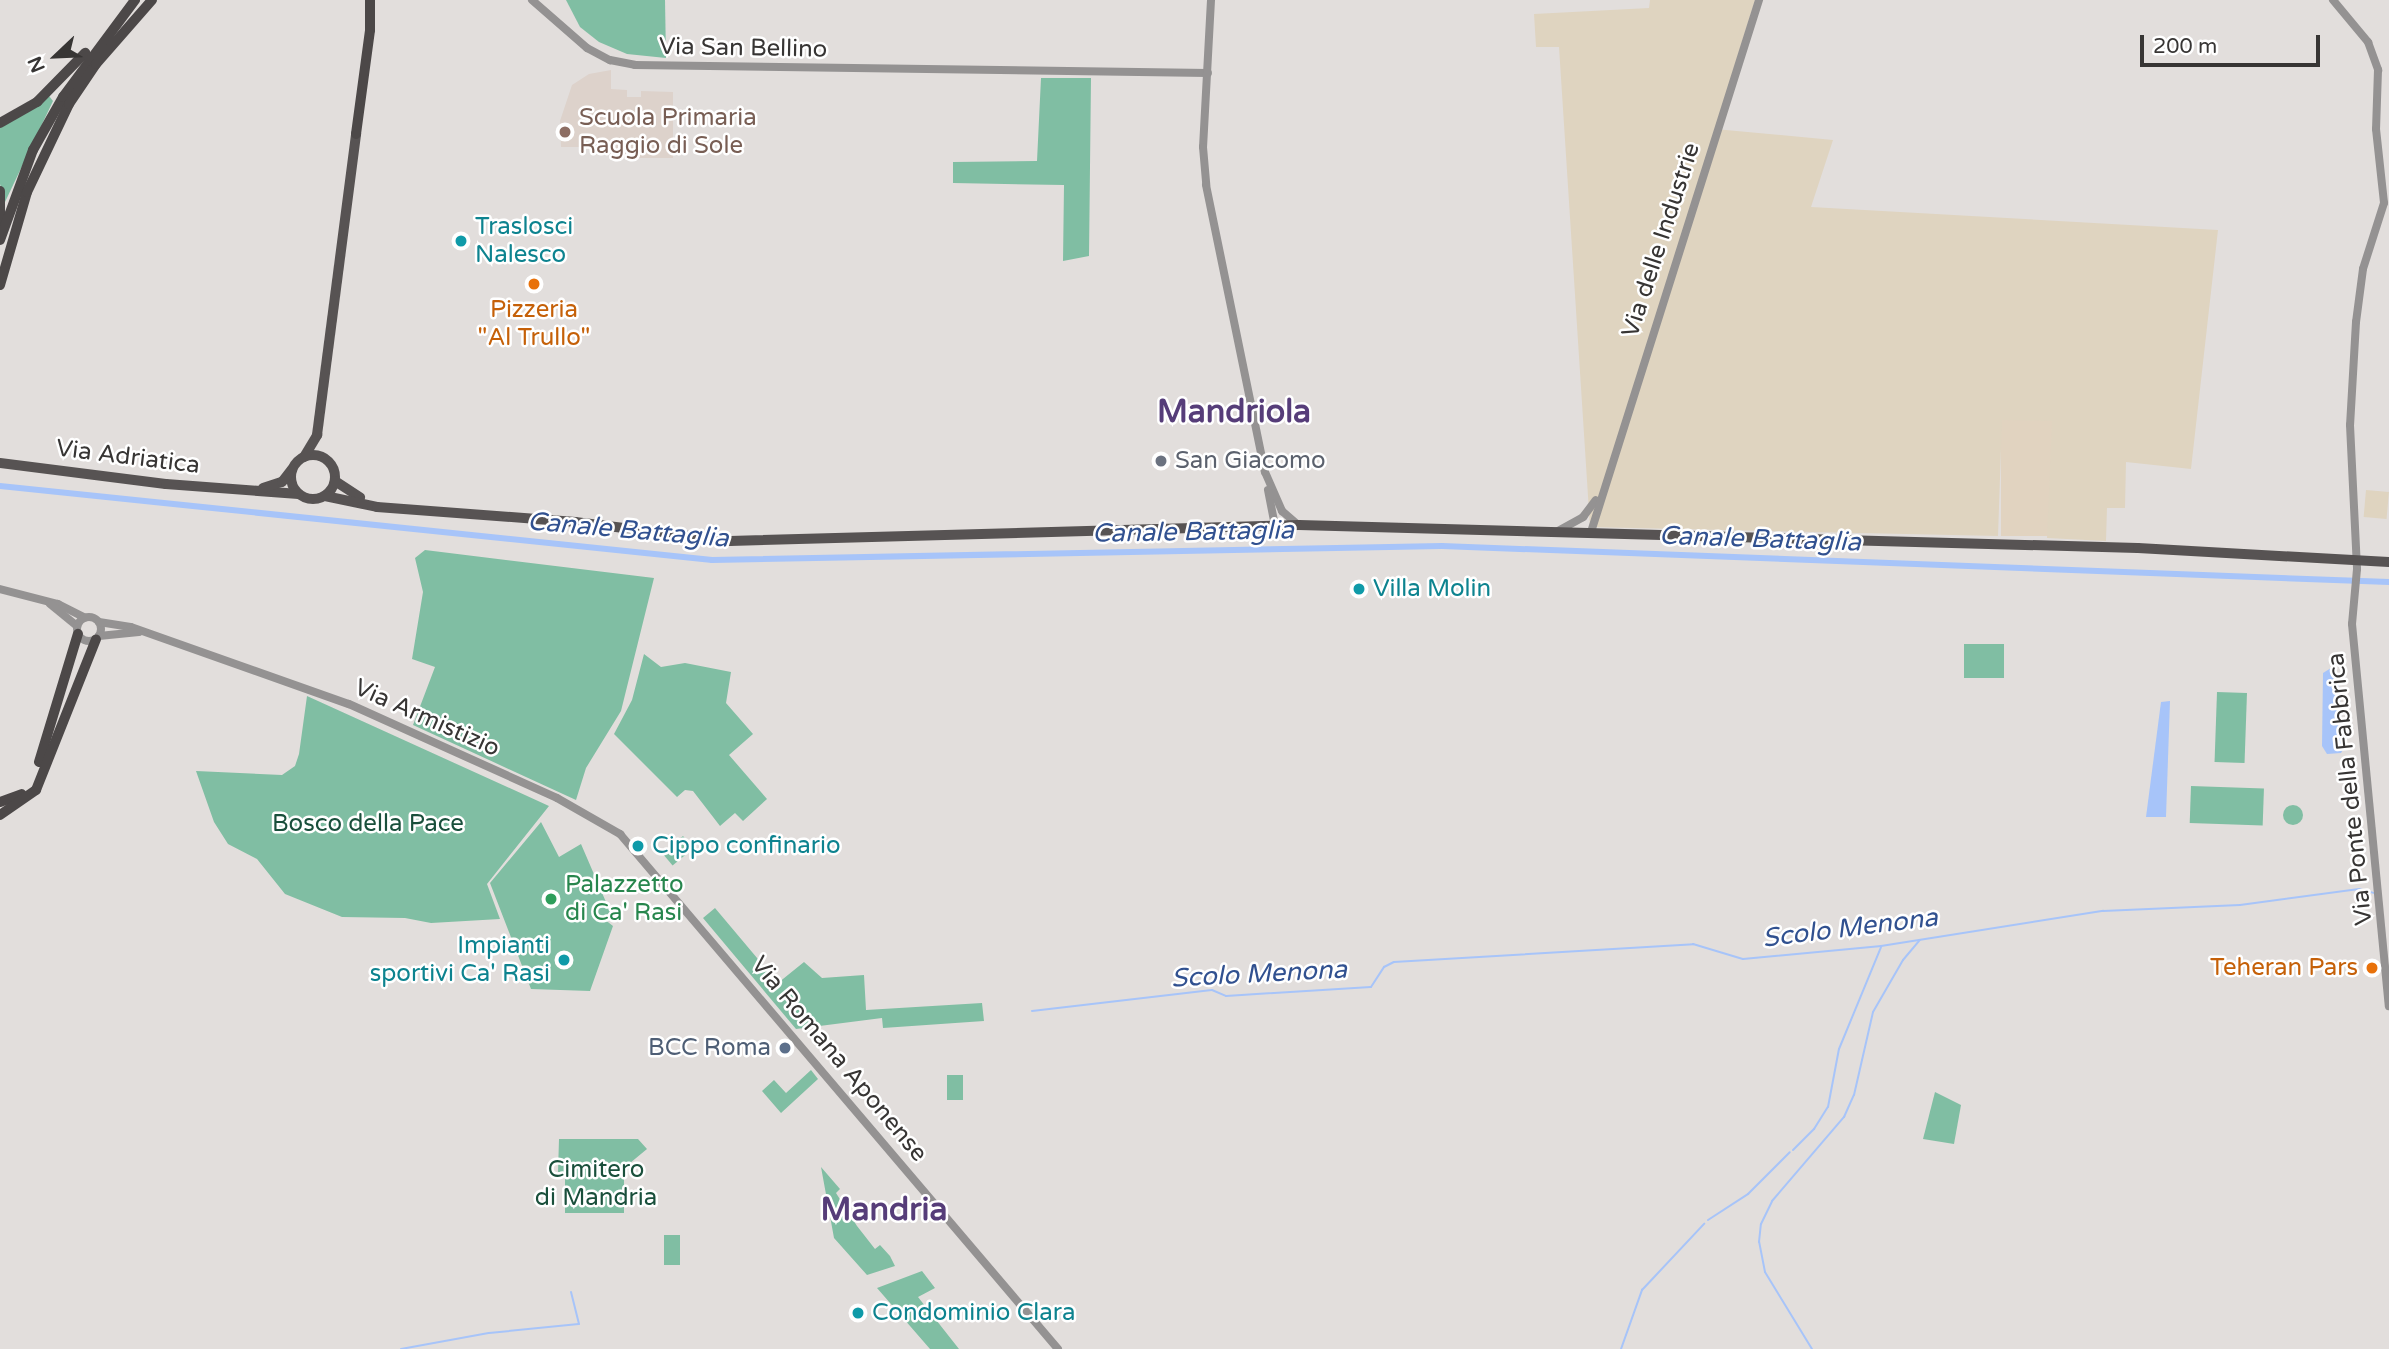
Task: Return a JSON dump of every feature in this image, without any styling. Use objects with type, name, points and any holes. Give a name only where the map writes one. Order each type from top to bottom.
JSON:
[{"type":"highway","points":[[0,123],[58,84],[134,0]]},
{"type":"highway","points":[[0,240],[33,150],[94,49],[134,0]]},
{"type":"highway","points":[[0,285],[27,192],[69,104],[96,64],[152,0]]},
{"type":"highway","points":[[356,134],[370,30],[368,0]]},
{"type":"highway","points":[[0,191],[0,224]]},
{"type":"highway","points":[[0,802],[21,795],[33,782],[78,630]]},
{"type":"highway","points":[[0,815],[36,790],[97,638]]},
{"type":"main road","points":[[356,134],[317,435],[304,457],[293,467],[291,482],[299,494],[312,499],[325,496],[393,508],[730,541],[1299,525],[2124,547],[2357,564],[2389,562]]},
{"type":"main road","points":[[317,435],[324,458],[333,468],[335,481],[351,494],[393,508]]},
{"type":"main road","points":[[304,457],[324,458]]},
{"type":"main road","name":"Via Adriatica","points":[[0,463],[299,494]]},
{"type":"main road","name":"Via Adriatica","points":[[251,490],[282,482],[293,467]]},
{"type":"main road","points":[[325,496],[335,481]]},
{"type":"street","name":"Via San Bellino","points":[[533,0],[587,48],[621,64],[1208,73]]},
{"type":"street","points":[[1211,0],[1206,185],[1277,525]]},
{"type":"street","name":"Via delle Industrie","points":[[1586,532],[1759,0]]},
{"type":"street","name":"Via Ponte della Fabbrica","points":[[2333,0],[2378,61],[2376,129],[2385,191],[2364,269],[2356,322],[2350,425],[2357,564],[2353,638],[2386,947],[2389,1006]]},
{"type":"street","name":"Via delle Industrie","points":[[1556,531],[1583,517],[1601,491]]},
{"type":"street","points":[[1274,507],[1299,525]]},
{"type":"street","points":[[1256,525],[1274,507]]},
{"type":"street","name":"Via delle Industrie","points":[[1583,517],[1586,532]]},
{"type":"street","points":[[0,589],[48,602],[99,622],[97,638]]},
{"type":"street","points":[[48,602],[78,630],[84,640],[139,632]]},
{"type":"street","points":[[78,630],[85,618]]},
{"type":"street","name":"Via Armistizio","points":[[99,622],[139,632],[314,689],[557,798],[620,834],[671,889]]},
{"type":"street","name":"Via Romana Aponense","points":[[671,889],[1058,1349]]},
{"type":"shaded area","points":[[1650,0],[1755,0],[1715,129],[1833,140],[1811,207],[2218,230],[2191,469],[2126,462],[2125,508],[2107,508],[2106,541],[2047,538],[2052,421],[2002,420],[1998,536],[1590,527],[1559,47],[1536,47],[1534,14],[1649,8]]},
{"type":"shaded area","points":[[611,70],[611,89],[627,90],[627,97],[641,97],[641,91],[673,92],[673,158],[615,158],[615,147],[561,147],[560,121],[572,85],[589,74]]},
{"type":"shaded area","points":[[2001,420],[2052,420],[2052,536],[2001,536]]},
{"type":"shaded area","points":[[2366,490],[2389,492],[2387,519],[2364,517]]},
{"type":"green space","points":[[566,0],[665,0],[666,58],[627,54],[599,42],[580,27]]},
{"type":"green space","points":[[1041,78],[1091,78],[1089,256],[1063,261],[1064,185],[953,183],[953,162],[1037,161]]},
{"type":"green space","points":[[49,96],[53,101],[5,202],[0,184],[0,123]]},
{"type":"green space","points":[[425,550],[654,578],[621,711],[586,768],[576,800],[413,725],[435,667],[412,659],[423,592],[415,558]]},
{"type":"green space","points":[[1964,644],[2004,644],[2004,678],[1964,678]]},
{"type":"green space","points":[[644,654],[661,667],[685,663],[731,672],[726,703],[753,734],[729,755],[767,799],[743,821],[735,813],[720,826],[693,791],[685,790],[677,797],[614,734],[632,700]]},
{"type":"green space","points":[[2217,692],[2247,693],[2245,763],[2215,762]]},
{"type":"green space","name":"Bosco della Pace","points":[[307,696],[549,806],[487,884],[500,919],[431,923],[405,918],[342,917],[285,894],[257,859],[228,844],[214,822],[196,771],[282,775],[295,766],[299,754]]},
{"type":"green space","points":[[2191,786],[2264,789],[2263,826],[2190,823]]},
{"type":"green space","points":[[2293,805],[2300,808],[2303,815],[2300,822],[2293,825],[2286,822],[2283,815],[2286,808]]},
{"type":"green space","name":"Palazzetto di Ca' Rasi","points":[[541,822],[559,857],[581,844],[612,916],[604,919],[613,926],[590,991],[531,989],[490,883]]},
{"type":"green space","points":[[683,836],[693,848],[673,866],[662,853]]},
{"type":"green space","points":[[715,908],[778,983],[804,962],[822,978],[864,975],[866,1010],[982,1003],[984,1021],[883,1028],[882,1018],[796,1029],[703,918]]},
{"type":"green space","points":[[811,1070],[818,1079],[781,1113],[762,1091],[774,1080],[786,1093]]},
{"type":"green space","points":[[947,1075],[963,1075],[963,1100],[947,1100]]},
{"type":"green space","points":[[1935,1092],[1961,1105],[1954,1144],[1923,1139]]},
{"type":"green space","name":"Cimitero di Mandria","points":[[559,1139],[638,1139],[647,1149],[624,1168],[624,1213],[565,1213],[565,1173],[558,1172]]},
{"type":"green space","points":[[821,1167],[840,1189],[836,1193],[857,1226],[875,1249],[880,1245],[895,1266],[867,1275],[834,1238]]},
{"type":"green space","points":[[664,1235],[680,1235],[680,1265],[664,1265]]},
{"type":"green space","points":[[922,1271],[935,1288],[918,1297],[959,1349],[930,1349],[877,1288]]},
{"type":"water","points":[[2331,668],[2338,675],[2344,748],[2341,753],[2327,754],[2322,746],[2323,673]]},
{"type":"water","points":[[2170,701],[2166,817],[2146,817],[2161,702]]},
{"type":"waterway","name":"Canale Battaglia","points":[[0,486],[712,560],[1442,546],[2389,582]]},
{"type":"waterway","name":"Scolo Menona","points":[[1032,1011],[1212,990],[1226,996],[1371,987],[1384,967],[1394,962],[1693,944],[1743,959],[1881,946],[2103,911],[2240,905],[2359,889],[2374,893]]},
{"type":"waterway","points":[[1812,1349],[1765,1272],[1759,1242],[1761,1224],[1772,1201],[1844,1117],[1854,1095],[1873,1012],[1903,960],[1920,940]]},
{"type":"waterway","points":[[1793,1150],[1814,1129],[1828,1107],[1839,1049],[1881,947]]},
{"type":"waterway","points":[[1708,1220],[1748,1194],[1790,1152]]},
{"type":"waterway","points":[[1621,1349],[1642,1290],[1704,1224]]},
{"type":"waterway","points":[[401,1349],[489,1333],[579,1324],[571,1292]]},
{"type":"place","name":"Scuola Primaria Raggio di Sole","points":[[565,132]]},
{"type":"place","name":"Traslosci Nalesco","points":[[461,241]]},
{"type":"place","name":"Pizzeria \"Al Trullo\"","points":[[534,284]]},
{"type":"place","name":"San Giacomo","points":[[1161,461]]},
{"type":"place","name":"Villa Molin","points":[[1359,589]]},
{"type":"place","name":"Cippo confinario","points":[[638,846]]},
{"type":"place","name":"Palazzetto di Ca' Rasi","points":[[551,899]]},
{"type":"place","name":"Impianti sportivi Ca' Rasi","points":[[564,960]]},
{"type":"place","name":"Teheran Pars","points":[[2372,968]]},
{"type":"place","name":"BCC Roma","points":[[785,1048]]},
{"type":"place","name":"Condominio Clara","points":[[858,1313]]},
{"type":"district","name":"Mandriola","points":[[1234,412]]},
{"type":"district","name":"Mandria","points":[[884,1210]]}]
